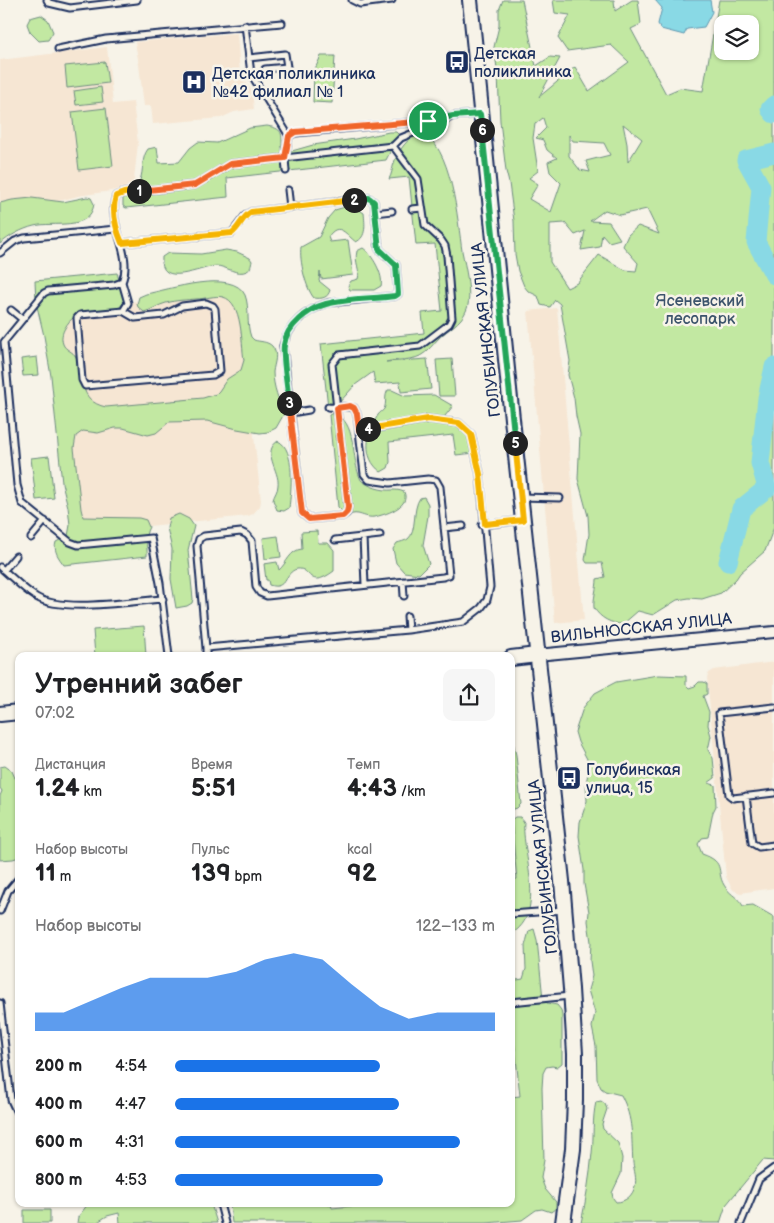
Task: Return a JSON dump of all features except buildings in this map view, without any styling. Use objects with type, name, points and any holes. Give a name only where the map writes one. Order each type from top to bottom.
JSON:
[{"type":"street","name":"ГОЛУБИНСКАЯ УЛИЦА","points":[[470,0],[480,114],[565,910],[572,996],[575,1100],[573,1149],[563,1223]]},
{"type":"street","name":"ВИЛЬНЮССКАЯ УЛИЦА","points":[[515,658],[774,632]]},
{"type":"street","points":[[0,714],[15,712]]},
{"type":"lane","points":[[48,0],[49,3],[70,8],[137,0]]},
{"type":"lane","points":[[352,0],[360,4],[392,0]]},
{"type":"lane","points":[[58,49],[106,39],[282,23]]},
{"type":"lane","points":[[245,25],[251,74],[289,136],[285,158],[286,172]]},
{"type":"lane","points":[[249,58],[285,54],[287,67],[265,69]]},
{"type":"lane","points":[[289,136],[295,132],[428,121],[453,116],[480,114]]},
{"type":"lane","points":[[123,311],[128,303],[122,282],[125,274],[122,243],[116,229],[114,203],[116,196],[124,193],[195,185],[230,164],[393,146],[401,138],[418,131],[431,129],[453,116]]},
{"type":"lane","points":[[122,243],[232,233],[244,216],[251,212],[369,198],[374,202],[379,249],[396,265],[398,294],[395,296],[323,305],[292,326],[286,334],[283,346],[302,513],[309,519],[343,516],[347,512],[348,507],[332,364],[339,355],[420,346],[448,324],[452,318],[448,256],[445,246],[425,225],[418,179],[393,146]]},
{"type":"lane","points":[[288,190],[290,207]]},
{"type":"lane","points":[[412,209],[422,208]]},
{"type":"lane","points":[[375,213],[392,211]]},
{"type":"lane","points":[[0,253],[15,241],[24,238],[116,229]]},
{"type":"lane","points":[[122,282],[114,285],[44,293],[4,342],[17,485],[22,503],[70,542],[78,545],[151,538],[163,599],[169,652]]},
{"type":"lane","points":[[206,303],[213,306],[215,309],[220,370],[213,375],[86,386],[82,380],[77,318],[80,315],[123,311],[135,318],[164,315],[180,306],[206,303]]},
{"type":"lane","points":[[12,310],[22,320]]},
{"type":"lane","points":[[206,652],[197,546],[198,539],[204,536],[241,532],[247,535],[252,541],[256,587],[260,593],[267,596],[444,577],[448,575],[440,487],[436,480],[428,479],[390,483],[366,478],[357,414],[354,408],[350,406],[328,407]]},
{"type":"lane","points":[[291,413],[309,410]]},
{"type":"lane","points":[[206,648],[408,630],[463,622],[481,608],[487,600],[490,587],[480,474],[471,434],[459,423],[428,419],[359,430]]},
{"type":"lane","points":[[520,497],[560,498]]},
{"type":"lane","points":[[483,524],[523,520]]},
{"type":"lane","points":[[31,538],[45,521]]},
{"type":"lane","points":[[444,528],[463,526]]},
{"type":"lane","points":[[335,540],[380,535]]},
{"type":"lane","points":[[363,537],[365,585]]},
{"type":"lane","points":[[16,556],[2,569],[36,597],[52,604],[74,606],[163,599]]},
{"type":"lane","points":[[403,581],[404,596]]},
{"type":"lane","points":[[406,616],[408,630]]},
{"type":"lane","points":[[774,707],[719,714],[729,795],[733,798],[774,793]]},
{"type":"lane","points":[[746,796],[752,843],[759,847],[774,845]]},
{"type":"lane","points":[[0,911],[8,890],[15,882]]},
{"type":"lane","points":[[515,914],[565,910]]},
{"type":"lane","points":[[515,1002],[572,996]]},
{"type":"lane","points":[[0,1003],[11,1100],[15,1108]]},
{"type":"lane","points":[[741,1223],[759,1179],[774,1168]]},
{"type":"lane","points":[[221,1207],[225,1223]]},
{"type":"shaded area","name":"Детская поликлиника №42 филиал № 1","points":[[237,33],[240,73],[252,91],[254,109],[234,112],[221,118],[153,124],[151,106],[144,106],[135,42]]},
{"type":"shaded area","points":[[107,47],[113,104],[133,102],[138,143],[134,180],[124,189],[78,196],[48,204],[0,222],[0,60]]},
{"type":"shaded area","points":[[229,290],[239,299],[247,396],[66,414],[60,313],[65,310]]},
{"type":"shaded area","points":[[557,308],[584,620],[555,623],[528,311]]},
{"type":"shaded area","points":[[244,409],[252,417],[261,501],[260,506],[253,514],[89,532],[81,528],[68,429]]},
{"type":"shaded area","points":[[774,662],[774,888],[740,893],[733,890],[726,877],[707,677],[714,670]]},
{"type":"green space","name":"Ясеневский лесопарк","points":[[503,0],[522,0],[536,66],[550,57],[560,58],[539,97],[575,67],[589,91],[629,62],[611,45],[567,51],[558,38],[570,15],[555,13],[553,0],[614,0],[615,11],[632,0],[638,0],[641,24],[631,29],[666,94],[680,88],[703,91],[714,28],[714,60],[759,60],[759,15],[716,15],[719,0],[774,0],[774,527],[765,551],[721,593],[702,599],[689,598],[677,600],[653,615],[638,611],[623,624],[606,620],[594,608],[597,579],[605,577],[602,563],[587,563],[585,560],[589,534],[588,516],[578,479],[580,434],[568,375],[570,361],[560,304],[555,300],[550,307],[541,305],[538,296],[528,291],[524,286],[518,271],[515,254],[514,221],[500,121],[498,75],[494,47],[499,26],[499,10]],"holes":[[[543,118],[546,128],[536,138],[543,140],[547,150],[557,158],[548,162],[550,172],[561,183],[551,212],[529,199],[538,184],[529,178],[538,171],[533,138],[535,124]],[[623,124],[642,139],[628,162],[627,144]],[[569,135],[573,141],[604,143],[610,155],[586,161],[590,172],[580,170],[569,156]],[[647,209],[659,234],[638,226],[628,235],[623,246],[638,263],[636,271],[625,270],[599,255],[577,283],[567,288],[550,262],[550,224],[565,223],[575,235],[585,231],[581,250],[600,247],[602,234],[609,242],[620,239],[609,222],[590,221],[605,210],[620,215]]]},
{"type":"green space","points":[[41,15],[48,20],[53,32],[48,40],[39,41],[30,32],[27,24],[30,18]]},
{"type":"green space","points":[[321,56],[335,56],[332,103],[313,102],[314,71]]},
{"type":"green space","points":[[105,62],[108,83],[67,88],[65,66]]},
{"type":"green space","points":[[101,87],[103,102],[76,105],[74,91]]},
{"type":"green space","points":[[106,108],[113,166],[79,170],[72,112]]},
{"type":"green space","points":[[267,126],[280,131],[282,151],[285,153],[313,145],[389,132],[396,132],[399,135],[390,145],[390,152],[386,160],[227,178],[228,197],[126,208],[123,206],[123,199],[140,180],[144,156],[148,149],[157,147],[159,163],[179,162],[190,148],[198,142],[217,143],[250,128]]},
{"type":"green space","points":[[420,133],[431,140],[439,151],[452,185],[468,281],[469,298],[466,311],[458,322],[423,354],[412,359],[386,362],[427,359],[431,389],[401,392],[400,382],[375,384],[373,372],[355,385],[338,404],[328,407],[321,344],[424,333],[422,313],[442,311],[435,244],[416,245],[409,177],[389,179],[401,149],[412,137]]},
{"type":"green space","points":[[87,197],[91,198],[94,204],[91,213],[86,219],[70,224],[29,227],[7,238],[0,244],[0,203],[32,198],[63,202]]},
{"type":"green space","points":[[348,206],[364,213],[364,234],[356,242],[346,233],[339,230],[332,232],[328,237],[330,242],[348,240],[353,275],[321,279],[320,272],[319,281],[330,290],[328,295],[324,297],[314,298],[308,288],[304,274],[301,247],[319,237],[328,218],[335,210]]},
{"type":"green space","points":[[363,248],[377,265],[381,276],[381,286],[374,290],[350,290],[348,286],[351,281],[358,279],[359,276],[356,259],[357,251]]},
{"type":"green space","points":[[226,250],[237,252],[250,258],[252,261],[251,267],[243,272],[235,272],[216,266],[174,274],[167,272],[163,267],[162,257],[168,253],[201,254]]},
{"type":"green space","points":[[117,273],[125,301],[117,310],[87,312],[74,317],[63,334],[63,344],[76,357],[86,394],[90,399],[106,407],[203,398],[216,394],[227,379],[241,370],[244,360],[238,315],[230,300],[217,296],[177,301],[163,304],[144,312],[137,304],[139,297],[146,294],[183,285],[214,282],[227,283],[238,287],[245,295],[251,337],[254,340],[268,343],[274,349],[276,355],[273,372],[274,383],[284,414],[276,428],[260,433],[207,421],[169,422],[156,433],[148,435],[123,428],[115,428],[98,433],[83,431],[76,436],[74,448],[83,517],[139,518],[146,520],[149,527],[146,538],[147,556],[64,565],[57,554],[55,545],[56,542],[68,536],[70,525],[62,483],[51,376],[36,302],[35,281]]},
{"type":"green space","points":[[37,357],[39,375],[23,376],[21,359]]},
{"type":"green space","points":[[452,359],[455,396],[439,396],[436,360]]},
{"type":"green space","points":[[388,390],[405,396],[434,395],[453,406],[445,416],[446,419],[465,433],[475,453],[456,455],[453,435],[389,442],[390,462],[388,468],[381,472],[371,459],[368,445],[374,422],[384,410]]},
{"type":"green space","points":[[333,413],[341,417],[350,432],[361,480],[376,488],[404,492],[404,502],[400,506],[384,514],[372,517],[356,514],[346,515],[338,507],[329,415]]},
{"type":"green space","points":[[278,441],[288,453],[291,472],[289,508],[284,511],[277,510],[273,500],[278,480],[272,462],[271,451],[273,445]]},
{"type":"green space","points":[[49,456],[54,498],[36,500],[31,458]]},
{"type":"green space","points":[[424,497],[428,504],[428,516],[423,545],[429,564],[419,574],[404,572],[396,563],[393,549],[397,543],[407,540],[411,536],[416,508],[420,498]]},
{"type":"green space","points":[[179,514],[189,519],[194,526],[188,550],[193,599],[192,603],[187,606],[176,608],[171,579],[172,549],[167,528],[169,518]]},
{"type":"green space","points":[[317,531],[318,543],[328,543],[334,550],[334,571],[325,577],[314,579],[302,569],[297,569],[279,585],[269,585],[268,580],[266,580],[264,564],[277,562],[279,570],[294,552],[302,549],[301,532]]},
{"type":"green space","points":[[278,536],[281,557],[265,559],[263,538]]},
{"type":"green space","points":[[144,626],[146,652],[95,652],[93,630]]},
{"type":"green space","points":[[658,675],[686,676],[686,685],[689,688],[699,682],[707,684],[707,694],[703,696],[709,712],[708,725],[711,736],[708,750],[713,758],[715,778],[708,783],[715,785],[716,806],[708,837],[702,838],[698,844],[702,854],[710,857],[718,864],[726,888],[743,906],[753,905],[774,917],[774,1161],[763,1160],[726,1205],[720,1223],[581,1223],[593,1147],[596,1102],[601,1101],[605,1104],[607,1109],[602,1124],[603,1129],[618,1143],[622,1158],[621,1174],[612,1193],[616,1202],[623,1201],[631,1195],[636,1180],[631,1128],[625,1104],[621,1095],[605,1091],[601,1088],[597,1079],[596,1046],[592,1027],[595,1013],[588,990],[592,976],[589,912],[579,836],[580,822],[587,801],[586,783],[589,769],[587,759],[575,732],[583,708],[595,693],[616,682]]},
{"type":"green space","points":[[515,751],[521,804],[515,809]]},
{"type":"green space","points":[[5,766],[12,771],[15,778],[15,858],[0,860],[0,796],[2,791],[0,788],[0,767]]},
{"type":"green space","points":[[515,817],[520,817],[524,822],[531,898],[528,912],[522,924],[515,930],[515,879],[517,879]]},
{"type":"green space","points":[[534,929],[537,940],[543,999],[547,1003],[557,1005],[561,1010],[562,1016],[562,1063],[557,1067],[546,1067],[543,1073],[542,1088],[544,1160],[541,1178],[545,1189],[556,1202],[556,1208],[551,1212],[542,1209],[536,1210],[522,1220],[486,1223],[232,1223],[230,1207],[515,1207],[515,1097],[520,1096],[515,1049],[515,979],[523,979],[526,969],[525,946],[529,931]]},
{"type":"green space","points":[[86,1207],[212,1207],[217,1223],[120,1223],[119,1213],[107,1216],[96,1223],[77,1223],[78,1217]]},
{"type":"green space","points":[[24,1210],[50,1210],[50,1223],[24,1223]]},
{"type":"water","points":[[655,0],[710,0],[712,12],[704,27],[687,29],[684,35],[661,29],[658,24],[662,8]]},
{"type":"waterway","points":[[774,105],[770,109],[774,114]]},
{"type":"waterway","points":[[774,153],[746,160],[761,187],[756,242],[774,275]]},
{"type":"waterway","points":[[728,562],[741,509],[767,488],[760,463],[767,398],[774,367]]},
{"type":"place","name":"Детская поликлиника","points":[[457,62]]},
{"type":"place","name":"Детская поликлиника №42 филиал № 1","points":[[194,82]]},
{"type":"place","name":"Голубинская улица, 15","points":[[569,778]]},
{"type":"route","points":[[480,114],[523,520],[485,524],[480,474],[471,434],[459,423],[428,419],[359,430],[357,414],[354,408],[350,406],[337,408],[347,512],[343,516],[309,519],[304,517],[302,513],[283,346],[286,334],[292,326],[318,307],[328,303],[395,296],[398,294],[396,265],[379,249],[374,202],[369,198],[251,212],[244,216],[232,233],[122,243],[116,229],[114,203],[116,196],[124,193],[195,185],[230,164],[285,158],[289,136],[295,132],[428,121],[453,116],[480,114]]}]
